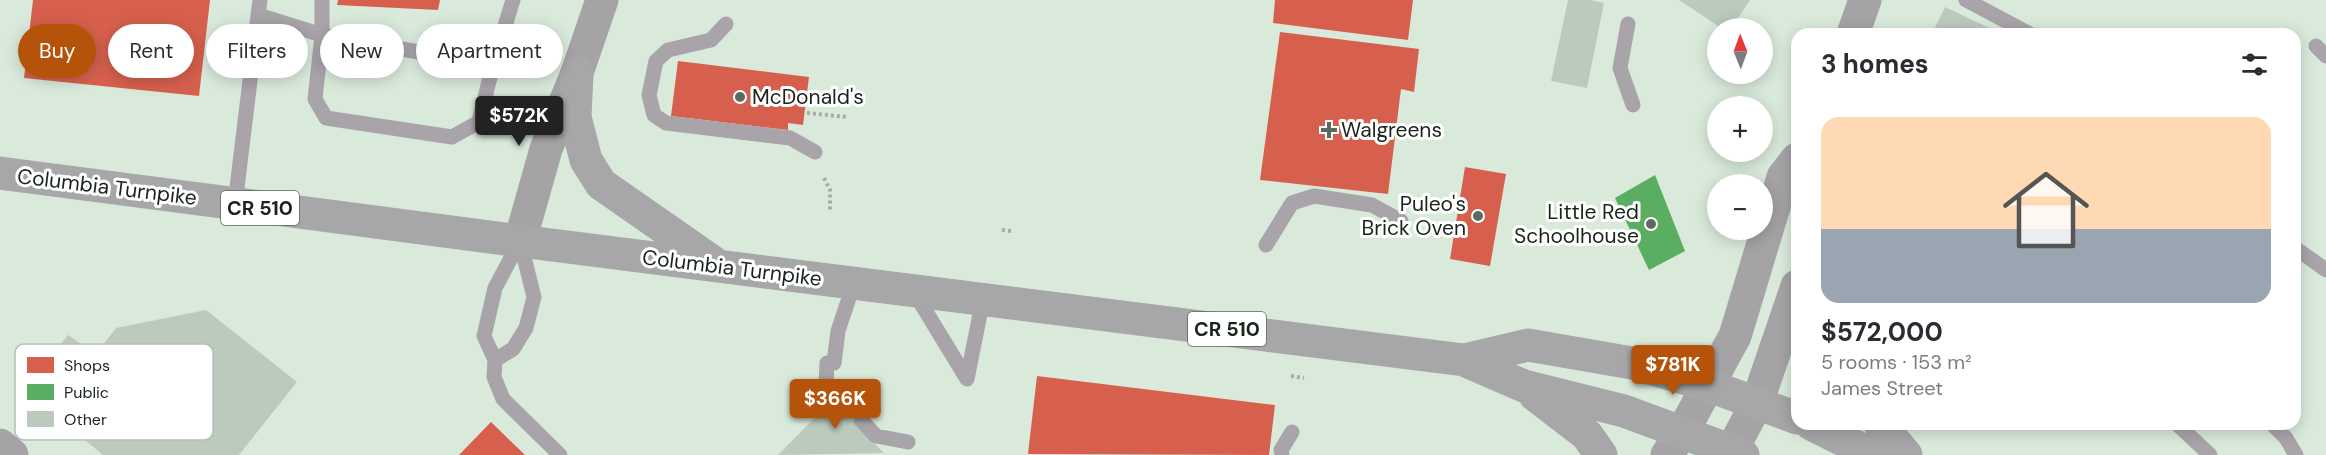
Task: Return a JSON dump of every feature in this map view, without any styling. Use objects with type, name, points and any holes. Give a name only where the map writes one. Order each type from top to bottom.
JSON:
[{"type":"main road","points":[[520,241],[546,149],[577,73],[602,0]]},
{"type":"main road","points":[[1855,28],[1865,0]]},
{"type":"main road","points":[[577,73],[575,117],[586,159],[601,184],[717,265]]},
{"type":"main road","points":[[1675,443],[1735,336],[1783,177],[1791,167]]},
{"type":"main road","name":"Columbia Turnpike","points":[[0,173],[1464,360],[1524,386],[1624,411],[1675,443],[1734,454]]},
{"type":"main road","points":[[1734,454],[1757,403],[1791,304]]},
{"type":"main road","name":"Columbia Turnpike","points":[[1464,360],[1528,345],[1632,363],[1707,385],[1791,416]]},
{"type":"main road","points":[[1524,386],[1587,435],[1601,455]]},
{"type":"main road","points":[[1823,430],[1874,455]]},
{"type":"main road","points":[[1885,430],[1906,455]]},
{"type":"main road","points":[[0,445],[12,455]]},
{"type":"lane","points":[[322,0],[322,24]]},
{"type":"lane","points":[[506,24],[513,0]]},
{"type":"lane","points":[[1966,0],[2019,28]]},
{"type":"lane","points":[[234,204],[259,8],[320,34]]},
{"type":"lane","points":[[726,24],[711,40],[668,50],[656,61],[649,95],[654,115],[666,123],[790,138],[815,152]]},
{"type":"lane","points":[[1629,24],[1620,68],[1633,105]]},
{"type":"lane","points":[[320,53],[315,99],[326,118],[452,137],[479,122],[490,78]]},
{"type":"lane","points":[[1266,245],[1292,203],[1314,196],[1372,205],[1401,221]]},
{"type":"lane","points":[[495,360],[513,349],[526,328],[534,297],[520,241]]},
{"type":"lane","points":[[520,241],[495,288],[483,336],[495,360],[494,377],[503,399],[560,455]]},
{"type":"lane","points":[[2301,252],[2326,270]]},
{"type":"lane","points":[[837,395],[826,383],[838,331],[854,283]]},
{"type":"lane","points":[[913,291],[967,379],[983,298]]},
{"type":"lane","points":[[861,420],[876,436],[908,442]]},
{"type":"lane","points":[[2183,430],[2210,455]]},
{"type":"lane","points":[[2278,430],[2286,438],[2296,455]]},
{"type":"lane","points":[[1282,455],[1281,450],[1292,432]]},
{"type":"path","points":[[807,113],[847,117]]},
{"type":"path","points":[[824,178],[830,190],[830,210]]},
{"type":"path","points":[[1002,230],[1011,231]]},
{"type":"path","points":[[1291,376],[1304,378]]},
{"type":"building: Shops","points":[[33,0],[210,0],[199,96],[24,78],[96,78],[96,24],[30,24]]},
{"type":"building: Shops","points":[[338,0],[440,0],[438,10],[337,5]]},
{"type":"building: Shops","points":[[1275,0],[1413,0],[1408,40],[1273,23]]},
{"type":"building: Shops","points":[[1280,32],[1419,49],[1414,92],[1401,89],[1388,194],[1260,180]]},
{"type":"building: Shops","name":"McDonald's","points":[[678,61],[809,77],[803,125],[788,123],[788,130],[671,116]]},
{"type":"building: Shops","name":"Puleo's Brick Oven","points":[[1465,167],[1506,174],[1490,266],[1450,259]]},
{"type":"building: Shops","points":[[1037,376],[1275,405],[1269,455],[1028,454]]},
{"type":"building: Shops","points":[[491,422],[525,455],[459,455]]},
{"type":"building: Public","name":"Little Red Schoolhouse","points":[[1655,175],[1685,251],[1649,270],[1615,198]]},
{"type":"building: Other","points":[[1568,0],[1590,0],[1604,3],[1587,88],[1551,81]]},
{"type":"building: Other","points":[[1679,0],[1750,0],[1738,18],[1707,19]]},
{"type":"building: Other","points":[[1945,7],[1989,28],[1935,28]]},
{"type":"building: Other","points":[[206,310],[297,382],[239,455],[103,455],[85,440],[213,440],[213,344],[104,344],[116,328]]},
{"type":"building: Other","points":[[68,335],[81,344],[61,344]]},
{"type":"building: Other","points":[[845,387],[870,411],[856,425],[884,453],[778,455]]},
{"type":"place","name":"McDonald's","points":[[740,97]]},
{"type":"place","name":"Walgreens","points":[[1329,130]]},
{"type":"place","name":"Puleo's Brick Oven","points":[[1478,216]]},
{"type":"place","name":"Little Red Schoolhouse","points":[[1651,224]]}]
